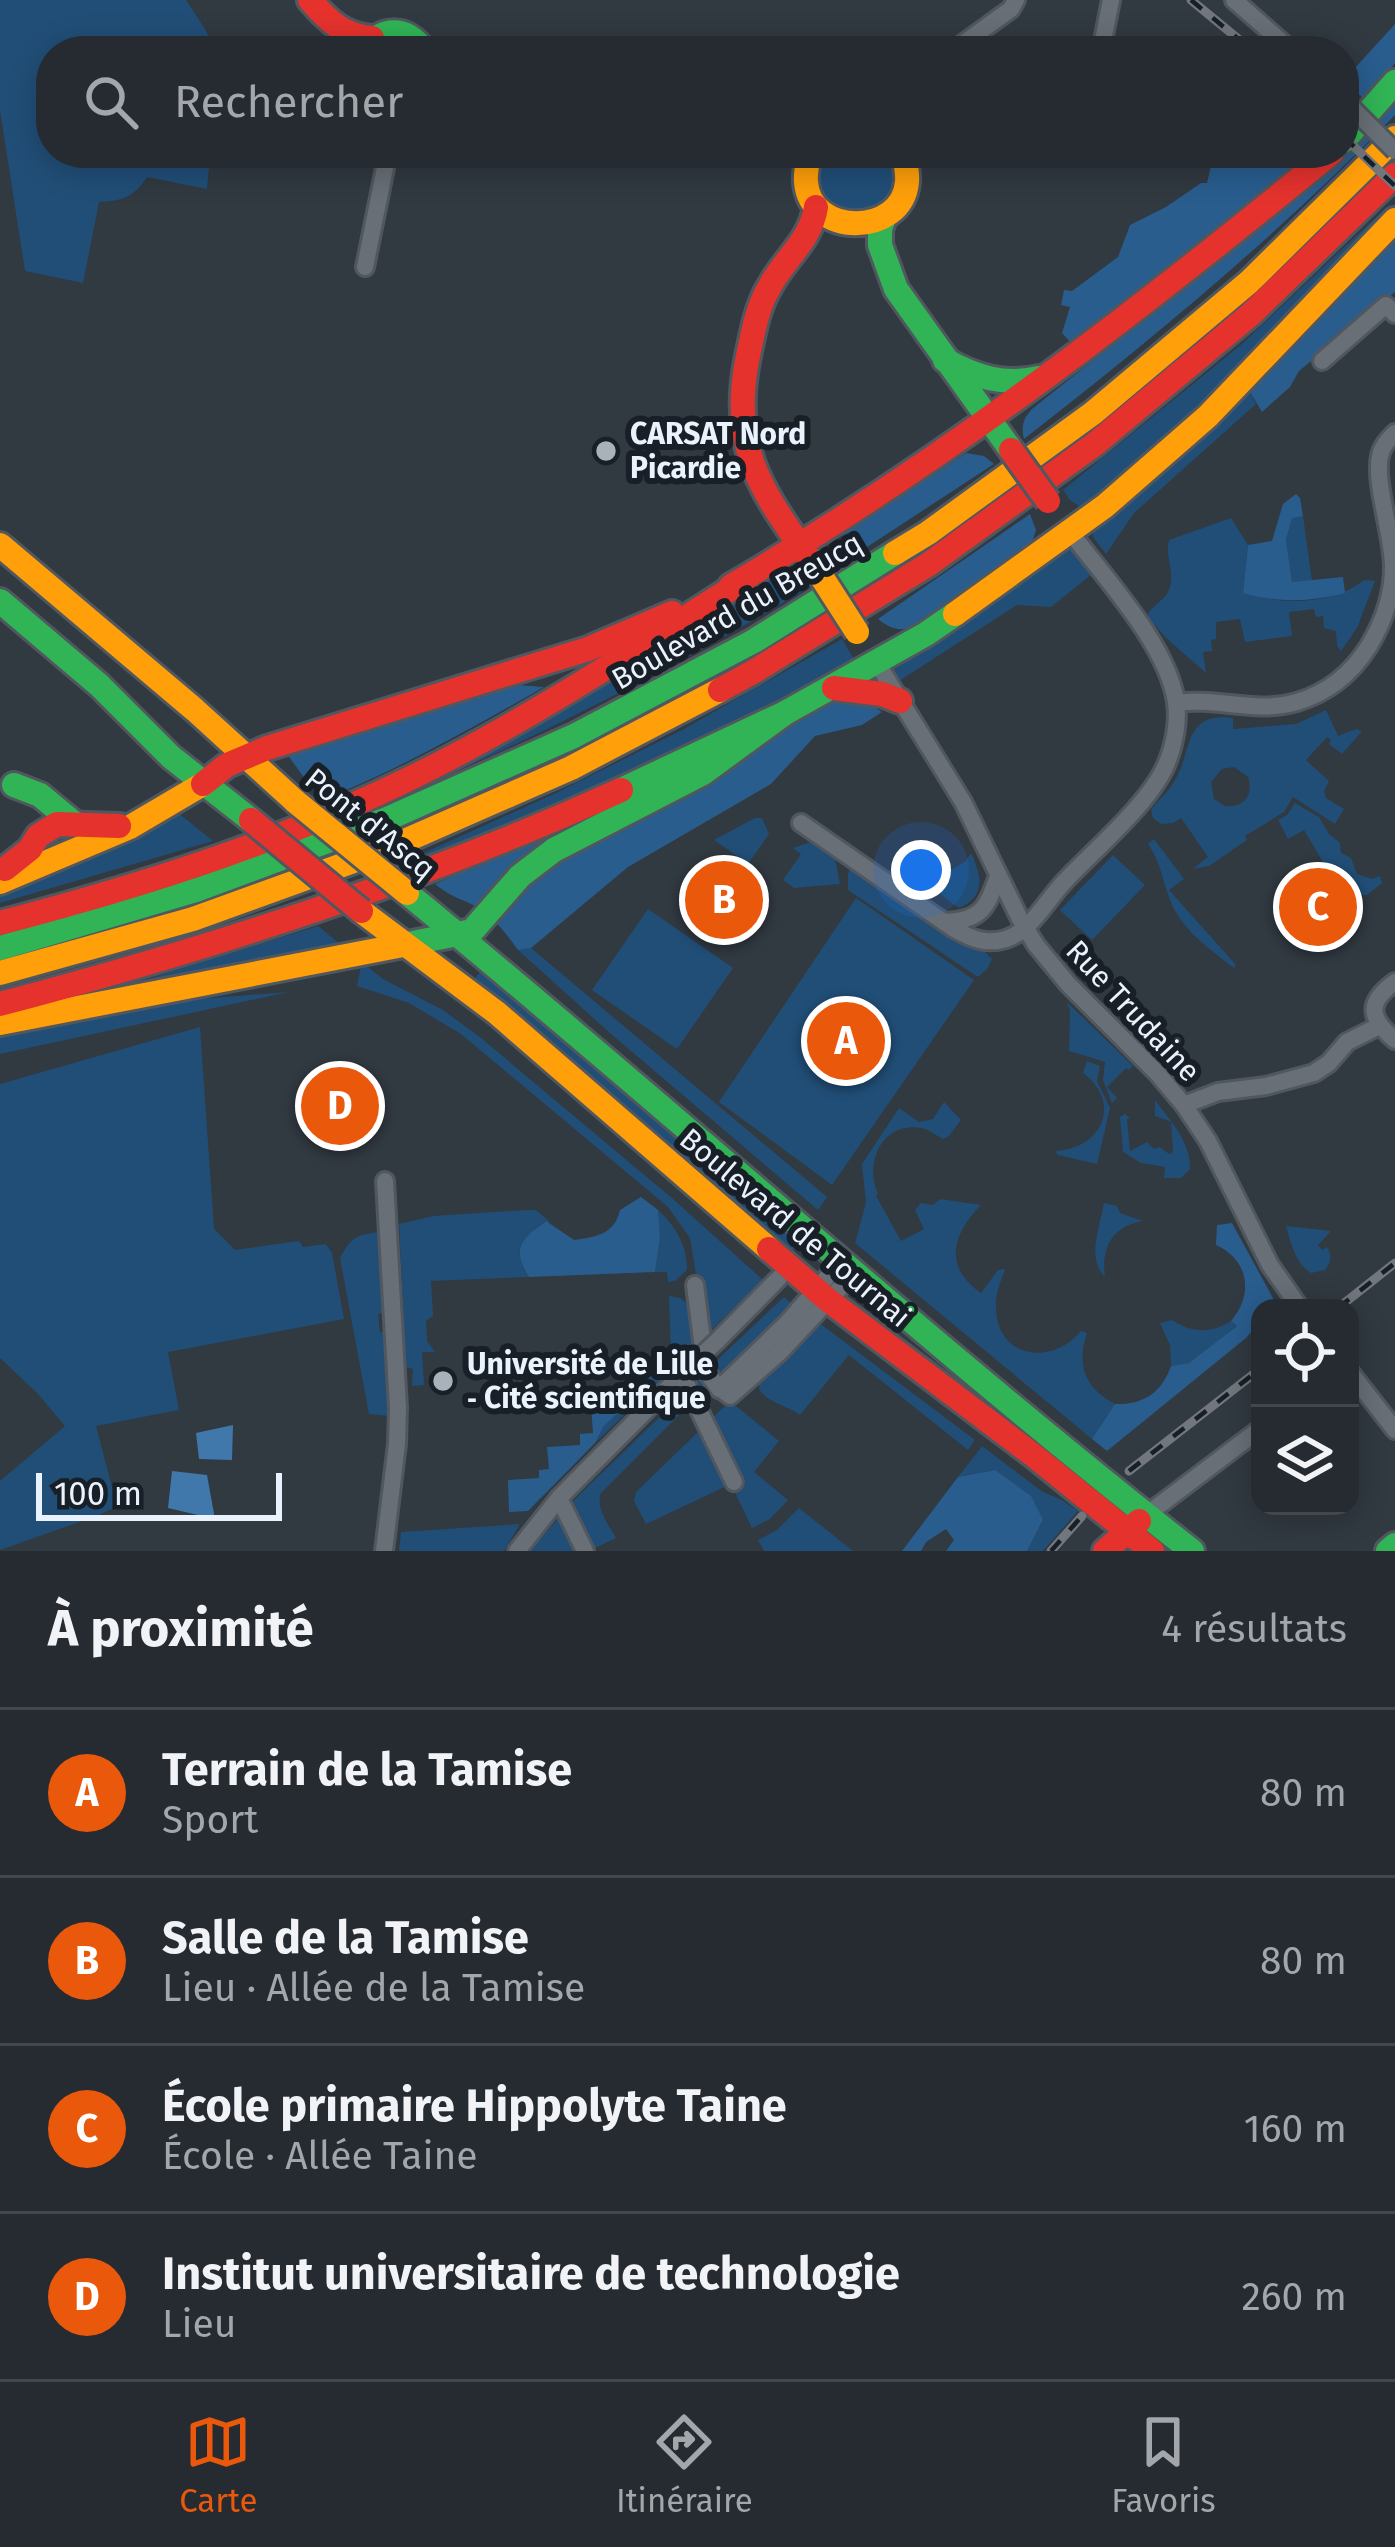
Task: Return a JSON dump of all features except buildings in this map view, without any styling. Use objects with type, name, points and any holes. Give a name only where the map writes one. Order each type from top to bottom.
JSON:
[{"type":"main road","points":[[309,0],[350,36]]},
{"type":"main road","points":[[309,0],[332,36]]},
{"type":"main road","points":[[378,36],[398,30],[412,36]]},
{"type":"main road","points":[[1359,123],[1395,82]]},
{"type":"main road","name":"Boulevard du Breucq","points":[[0,948],[203,889],[378,825],[559,745],[726,657],[903,549],[1070,431],[1241,289],[1395,138]]},
{"type":"main road","points":[[807,168],[807,191],[816,207],[834,221],[863,225],[896,208],[906,189],[908,168]]},
{"type":"main road","points":[[0,922],[185,869],[365,799],[544,706],[903,479],[1053,373],[1312,168]]},
{"type":"main road","name":"Boulevard du Breucq","points":[[0,974],[182,922],[376,853],[543,780],[728,686],[880,595],[1068,464],[1253,312],[1395,175]]},
{"type":"main road","points":[[816,207],[811,229],[765,294],[753,331],[741,398],[743,434],[749,458],[877,663]]},
{"type":"main road","points":[[884,218],[879,238],[891,279],[1070,533]]},
{"type":"main road","points":[[0,1004],[184,952],[434,868],[594,802],[785,713],[877,663],[966,608],[1070,533],[1208,416],[1395,220]]},
{"type":"main road","points":[[945,360],[1001,382],[1029,381],[1053,373]]},
{"type":"main road","points":[[0,545],[245,756]]},
{"type":"main road","points":[[0,877],[130,825],[184,798],[245,756],[618,638],[743,581]]},
{"type":"main road","points":[[0,601],[99,685],[203,784],[404,945]]},
{"type":"main road","points":[[832,688],[900,701]]},
{"type":"main road","points":[[0,1023],[472,931],[520,876],[543,858],[703,773],[785,713]]},
{"type":"main road","name":"Pont d'Ascq","points":[[245,756],[460,935]]},
{"type":"main road","points":[[0,877],[31,849],[40,823],[33,808],[11,792],[37,791],[75,824]]},
{"type":"main road","points":[[38,836],[57,824],[130,825]]},
{"type":"main road","name":"Boulevard de Tournai","points":[[460,935],[1136,1523],[1152,1551]]},
{"type":"main road","name":"Boulevard de Tournai","points":[[404,945],[497,1013],[822,1295],[1034,1455],[1136,1523],[1192,1551]]},
{"type":"main road","points":[[1105,1551],[1136,1523]]},
{"type":"street","points":[[974,36],[1011,9],[1016,0]]},
{"type":"street","points":[[1104,36],[1112,0]]},
{"type":"street","points":[[1234,0],[1275,36]]},
{"type":"street","points":[[1359,116],[1395,151]]},
{"type":"street","points":[[365,267],[385,168]]},
{"type":"street","points":[[1322,361],[1386,305],[1395,314]]},
{"type":"street","points":[[1176,703],[1208,700],[1265,708],[1290,704],[1325,690],[1360,659],[1385,615],[1391,594],[1392,548],[1379,460],[1395,433]]},
{"type":"street","points":[[801,823],[972,938],[1006,939],[1025,927],[1154,785],[1170,754],[1176,703],[1166,665],[1155,646],[1070,533]]},
{"type":"street","name":"Rue Trudaine","points":[[877,663],[963,802],[1025,927],[1068,984],[1184,1105],[1214,1152],[1270,1265],[1294,1299]]},
{"type":"street","points":[[944,922],[973,917],[983,910],[998,876]]},
{"type":"street","name":"Rue Trudaine","points":[[998,876],[1038,911]]},
{"type":"street","points":[[1395,982],[1376,1001],[1373,1013],[1378,1026],[1395,1040]]},
{"type":"street","points":[[1184,1105],[1218,1092],[1267,1086],[1314,1073],[1347,1042],[1378,1026]]},
{"type":"street","points":[[384,1551],[398,1408],[385,1181]]},
{"type":"street","points":[[695,1285],[706,1371],[719,1388],[846,1268]]},
{"type":"street","points":[[517,1551],[779,1278]]},
{"type":"street","points":[[686,1377],[734,1482]]},
{"type":"street","points":[[1359,1384],[1395,1430]]},
{"type":"street","points":[[1136,1523],[1251,1436]]},
{"type":"street","points":[[562,1504],[584,1551]]},
{"type":"shaded area","points":[[0,0],[186,0],[208,36],[36,36],[36,168],[209,168],[207,189],[147,177],[127,197],[99,202],[83,283],[25,271],[0,110]]},
{"type":"shaded area","points":[[1395,24],[1395,63],[1366,101],[1359,94],[1359,64]]},
{"type":"shaded area","points":[[1395,102],[1395,115],[1359,151],[1359,141]]},
{"type":"shaded area","points":[[820,168],[891,168],[893,178],[887,195],[874,206],[856,210],[839,207],[825,196],[818,178]]},
{"type":"shaded area","points":[[1210,168],[1296,168],[1143,292],[1071,343],[1062,333],[1070,307],[1061,305],[1064,290],[1072,291],[1118,257],[1130,225],[1207,183]]},
{"type":"shaded area","points":[[1332,168],[1341,168],[1168,323],[1024,439],[1023,423],[1032,409]]},
{"type":"shaded area","points":[[1395,199],[1268,340],[1180,425],[1082,508],[1070,500],[1063,490],[1243,343]]},
{"type":"shaded area","points":[[1395,238],[1395,292],[1299,371],[1290,387],[1262,412],[1250,392]]},
{"type":"shaded area","points":[[1250,392],[1256,404],[1134,513],[1106,554],[1093,530]]},
{"type":"shaded area","points":[[966,453],[984,456],[994,464],[841,564],[838,545],[844,534]]},
{"type":"shaded area","points":[[1296,494],[1303,516],[1292,518],[1286,540],[1292,582],[1343,577],[1345,593],[1294,600],[1243,593],[1248,545],[1272,541],[1283,504]]},
{"type":"shaded area","points":[[1030,514],[1036,530],[1031,545],[921,624],[898,629],[878,619]]},
{"type":"shaded area","points":[[1303,516],[1312,581],[1292,583],[1286,540],[1292,517]]},
{"type":"shaded area","points":[[1231,518],[1248,545],[1243,592],[1273,600],[1306,601],[1338,594],[1364,580],[1375,581],[1357,628],[1341,651],[1336,631],[1324,628],[1323,616],[1316,617],[1314,609],[1289,612],[1292,636],[1245,642],[1240,619],[1216,622],[1212,651],[1203,652],[1206,673],[1165,637],[1147,615],[1170,586],[1169,540]]},
{"type":"shaded area","points":[[1072,547],[1091,575],[1051,607],[1017,605],[899,681],[893,670]]},
{"type":"shaded area","points":[[799,572],[809,588],[699,650],[532,736],[359,812],[658,649],[777,574]]},
{"type":"shaded area","points":[[842,639],[856,663],[737,726],[412,863],[406,861],[682,730]]},
{"type":"shaded area","points":[[504,684],[544,687],[412,759],[330,797],[305,779],[287,754]]},
{"type":"shaded area","points":[[838,700],[863,700],[882,712],[862,725],[815,736],[771,784],[628,867],[531,948],[518,950],[484,912],[435,884],[559,829],[571,849]]},
{"type":"shaded area","points":[[1326,710],[1338,736],[1362,731],[1342,754],[1327,737],[1306,760],[1329,781],[1326,798],[1344,809],[1335,824],[1293,797],[1284,812],[1245,836],[1247,840],[1209,866],[1193,869],[1208,857],[1181,818],[1161,824],[1151,810],[1175,780],[1197,727],[1217,718],[1233,718],[1233,729],[1296,724]],"holes":[[[1234,767],[1248,777],[1250,789],[1242,802],[1225,806],[1214,799],[1211,782],[1222,769]]]},
{"type":"shaded area","points":[[1295,803],[1319,817],[1340,843],[1341,853],[1351,858],[1357,874],[1372,879],[1380,876],[1382,883],[1367,895],[1352,880],[1339,889],[1304,830],[1288,839],[1278,820]]},
{"type":"shaded area","points":[[176,811],[213,841],[0,903],[0,887]]},
{"type":"shaded area","points":[[762,818],[769,834],[748,864],[714,840]]},
{"type":"shaded area","points":[[1154,839],[1184,879],[1169,890],[1234,968],[1178,916],[1148,844]]},
{"type":"shaded area","points":[[811,842],[834,853],[840,884],[794,888],[783,880],[801,854],[793,848]]},
{"type":"shaded area","points":[[971,853],[978,870],[978,892],[959,908],[920,881],[891,876],[902,865],[944,874]]},
{"type":"shaded area","points":[[1113,855],[1145,885],[1092,940],[1060,910]]},
{"type":"shaded area","points":[[851,866],[970,946],[983,950],[992,959],[987,969],[978,977],[848,890]]},
{"type":"shaded area","points":[[856,898],[974,980],[832,1185],[719,1102]]},
{"type":"shaded area","points":[[648,909],[733,968],[677,1049],[592,990]]},
{"type":"shaded area","points":[[318,926],[341,945],[68,1004]]},
{"type":"shaded area","points":[[531,948],[827,1197],[818,1210],[518,950]]},
{"type":"shaded area","points":[[362,962],[481,1038],[763,1280],[706,1335],[690,1238],[668,1207],[461,1034],[409,1003],[357,986]]},
{"type":"shaded area","points":[[485,965],[802,1240],[789,1256],[471,984]]},
{"type":"shaded area","points":[[289,992],[0,1054],[0,1032],[199,999]]},
{"type":"shaded area","points":[[1067,1002],[1133,1066],[1107,1087],[1117,1098],[1112,1103],[1103,1080],[1105,1062],[1069,1051]]},
{"type":"shaded area","points":[[200,1027],[214,1229],[235,1250],[299,1241],[303,1247],[326,1244],[332,1253],[344,1319],[168,1352],[179,1410],[96,1426],[117,1506],[0,1550],[0,1481],[65,1426],[0,1358],[0,1084]]},
{"type":"shaded area","points":[[1087,1061],[1100,1066],[1097,1081],[1110,1108],[1097,1164],[1055,1151],[1085,1142],[1102,1122],[1102,1098],[1083,1073]]},
{"type":"shaded area","points":[[1155,1100],[1171,1122],[1155,1116]]},
{"type":"shaded area","points":[[944,1102],[961,1120],[949,1136],[943,1139],[911,1127],[889,1136],[881,1145],[873,1168],[876,1196],[901,1241],[924,1229],[915,1210],[921,1203],[933,1205],[940,1199],[981,1205],[958,1239],[961,1272],[981,1293],[998,1270],[1005,1269],[996,1308],[999,1325],[1016,1347],[1042,1353],[1069,1342],[1081,1331],[1087,1333],[1086,1374],[1096,1391],[1115,1404],[1092,1439],[855,1243],[866,1203],[862,1164],[899,1108],[919,1122],[933,1119]]},
{"type":"shaded area","points":[[1120,1117],[1130,1118],[1130,1151],[1147,1142],[1173,1152],[1171,1122],[1187,1150],[1190,1169],[1181,1178],[1164,1178],[1165,1167],[1141,1163],[1123,1152]]},
{"type":"shaded area","points":[[641,1197],[658,1210],[655,1272],[529,1277],[520,1259],[521,1245],[546,1221],[574,1240],[590,1237],[609,1229],[620,1210]]},
{"type":"shaded area","points":[[1104,1203],[1143,1221],[1123,1228],[1111,1240],[1105,1277],[1095,1252]]},
{"type":"shaded area","points":[[536,1210],[551,1223],[545,1221],[521,1245],[520,1258],[529,1277],[431,1281],[433,1316],[426,1321],[427,1341],[435,1352],[422,1352],[424,1385],[412,1386],[413,1369],[406,1367],[399,1224],[434,1216]]},
{"type":"shaded area","points":[[658,1210],[675,1230],[685,1253],[687,1270],[675,1281],[668,1282],[667,1272],[655,1272]]},
{"type":"shaded area","points":[[1232,1223],[1273,1299],[1251,1299],[1251,1332],[1246,1338],[1107,1451],[1092,1439],[1115,1404],[1151,1395],[1171,1366],[1189,1363],[1237,1326],[1231,1321],[1243,1300],[1244,1278],[1236,1259],[1216,1245],[1217,1225]]},
{"type":"shaded area","points":[[1286,1226],[1331,1231],[1318,1245],[1330,1253],[1325,1270],[1311,1273],[1301,1264]]},
{"type":"shaded area","points":[[380,1232],[384,1312],[378,1314],[380,1332],[386,1332],[390,1416],[369,1414],[340,1258],[355,1238]]},
{"type":"shaded area","points":[[669,1296],[690,1305],[697,1345],[595,1443],[619,1412],[620,1394],[631,1392],[630,1369],[658,1368],[658,1357],[671,1355]]},
{"type":"shaded area","points":[[784,1297],[794,1306],[726,1378],[717,1376],[721,1372],[713,1364]]},
{"type":"shaded area","points":[[1172,1320],[1202,1330],[1231,1321],[1237,1326],[1189,1363],[1171,1366],[1170,1345],[1160,1323]]},
{"type":"shaded area","points":[[818,1322],[975,1440],[968,1450],[849,1355],[800,1415],[767,1398],[759,1389],[760,1381]]},
{"type":"shaded area","points":[[703,1375],[701,1393],[601,1493],[601,1510],[616,1538],[589,1551],[530,1551],[575,1499]]},
{"type":"shaded area","points":[[730,1401],[779,1441],[754,1472],[788,1500],[770,1519],[752,1528],[731,1484],[646,1524],[634,1501],[636,1492]]},
{"type":"shaded area","points":[[620,1406],[595,1443],[528,1511],[509,1512],[508,1480],[539,1478],[539,1470],[549,1469],[547,1447],[580,1445],[580,1434],[593,1433],[591,1407]]},
{"type":"shaded area","points":[[233,1425],[232,1460],[199,1459],[196,1433]]},
{"type":"shaded area","points":[[982,1446],[1043,1492],[1078,1511],[1043,1551],[1027,1551],[1043,1520],[995,1470],[958,1477]]},
{"type":"shaded area","points":[[995,1470],[1031,1496],[1043,1520],[1027,1551],[946,1551],[954,1540],[946,1529],[921,1551],[902,1551],[958,1477]]},
{"type":"shaded area","points":[[172,1471],[207,1475],[215,1519],[168,1508]]},
{"type":"shaded area","points":[[799,1508],[853,1551],[764,1551],[758,1540],[777,1530]]},
{"type":"shaded area","points":[[520,1524],[504,1551],[399,1551],[401,1532]]},
{"type":"railway","points":[[1191,0],[1235,36]]},
{"type":"railway","points":[[1359,151],[1395,186]]},
{"type":"railway","points":[[1349,1299],[1395,1263]]},
{"type":"railway","points":[[1129,1471],[1251,1376]]},
{"type":"railway","points":[[1051,1551],[1082,1516]]},
{"type":"traffic: fast","points":[[380,36],[394,32],[408,36]]},
{"type":"traffic: fast","points":[[1359,123],[1395,82]]},
{"type":"traffic: fast","points":[[884,218],[880,245],[896,289],[1011,450]]},
{"type":"traffic: fast","points":[[945,360],[990,378],[1039,378]]},
{"type":"traffic: fast","points":[[0,948],[196,890],[387,819],[574,736],[754,641],[895,553]]},
{"type":"traffic: fast","points":[[0,601],[99,685],[171,757],[251,820]]},
{"type":"traffic: fast","points":[[403,945],[472,931],[520,876],[554,850],[703,773],[785,713],[955,614]]},
{"type":"traffic: fast","points":[[621,790],[785,713]]},
{"type":"traffic: fast","points":[[14,785],[40,795],[75,824]]},
{"type":"traffic: fast","points":[[407,893],[993,1390],[1192,1551]]},
{"type":"traffic: fast","points":[[1388,1551],[1395,1545]]},
{"type":"traffic: slow","points":[[895,553],[1093,413],[1249,282],[1395,138]]},
{"type":"traffic: slow","points":[[807,168],[811,200],[838,221],[856,223],[890,213],[901,200],[906,168]]},
{"type":"traffic: slow","points":[[955,614],[1105,506],[1208,416],[1395,220]]},
{"type":"traffic: slow","points":[[0,545],[296,802]]},
{"type":"traffic: slow","points":[[821,576],[857,632]]},
{"type":"traffic: slow","points":[[0,973],[193,919],[384,850],[571,768],[720,690]]},
{"type":"traffic: slow","points":[[0,882],[130,827],[203,784]]},
{"type":"traffic: slow","points":[[296,802],[407,893]]},
{"type":"traffic: slow","points":[[361,911],[497,1013],[769,1249]]},
{"type":"traffic: slow","points":[[0,1023],[403,945]]},
{"type":"traffic: jam","points":[[310,0],[337,26],[362,36]]},
{"type":"traffic: jam","points":[[731,586],[888,488],[1040,382],[1312,168]]},
{"type":"traffic: jam","points":[[720,690],[929,564],[1095,444],[1251,314],[1395,175]]},
{"type":"traffic: jam","points":[[816,207],[809,229],[776,276],[759,311],[748,356],[743,422],[757,475],[821,576]]},
{"type":"traffic: jam","points":[[1011,450],[1048,501]]},
{"type":"traffic: jam","points":[[0,923],[215,859],[370,797],[544,705],[743,581]]},
{"type":"traffic: jam","points":[[203,784],[227,765],[267,748],[588,649],[672,613]]},
{"type":"traffic: jam","points":[[834,688],[900,701]]},
{"type":"traffic: jam","points":[[0,1004],[315,910],[469,854],[621,790]]},
{"type":"traffic: jam","points":[[251,820],[361,911]]},
{"type":"traffic: jam","points":[[5,869],[57,824],[119,826]]},
{"type":"traffic: jam","points":[[769,1249],[1152,1551]]},
{"type":"traffic: jam","points":[[1105,1551],[1139,1521]]},
{"type":"place","name":"CARSAT Nord Picardie","points":[[606,451]]},
{"type":"place","name":"Salle de la Tamise","points":[[724,900]]},
{"type":"place","name":"École primaire Hippolyte Taine","points":[[1318,907]]},
{"type":"place","name":"Terrain de la Tamise","points":[[846,1041]]},
{"type":"place","name":"Institut universitaire de technologie","points":[[340,1106]]},
{"type":"place","name":"Université de Lille ‐ Cité scientifique","points":[[443,1381]]}]
